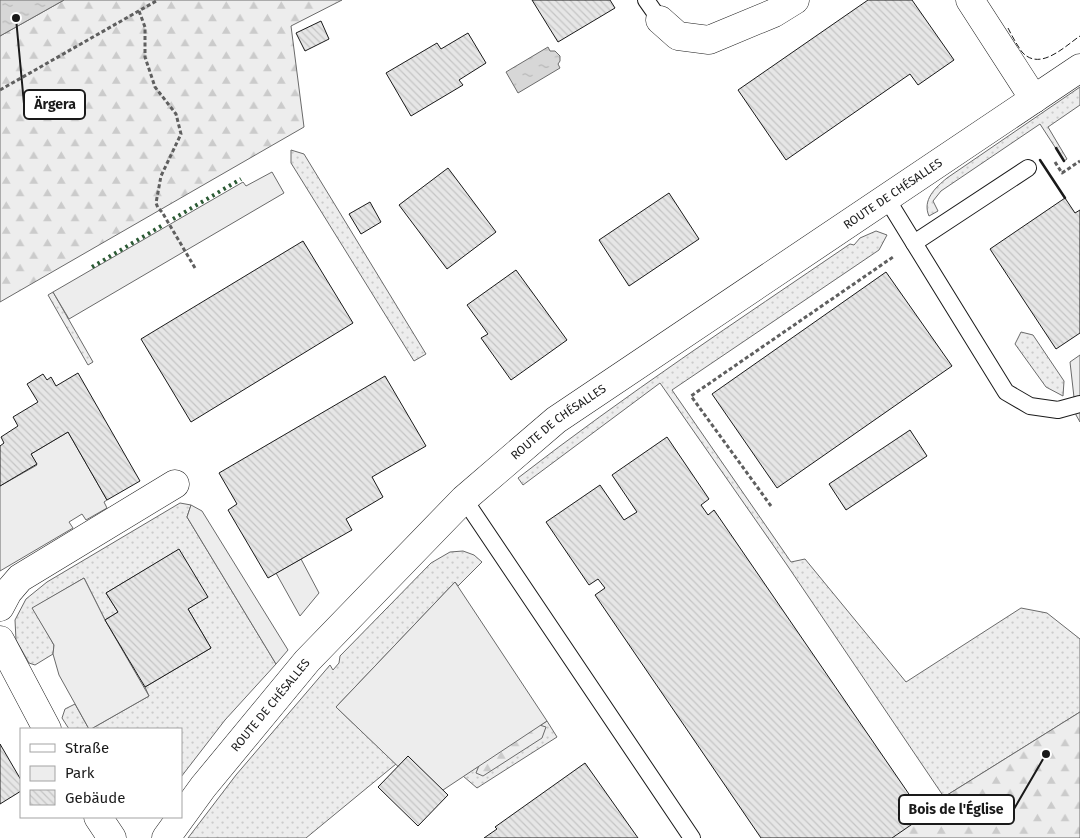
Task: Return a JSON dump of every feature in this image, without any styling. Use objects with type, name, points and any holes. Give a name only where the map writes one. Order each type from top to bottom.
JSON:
[{"type":"street","points":[[653,10],[678,36],[709,40],[758,20],[795,0]]},
{"type":"street","points":[[970,0],[1034,100]]},
{"type":"street","name":"ROUTE DE CHÉSALLES","points":[[182,816],[203,787],[307,661],[464,499],[556,420],[1080,68]]},
{"type":"street","points":[[0,607],[8,592],[20,578],[175,484]]},
{"type":"street","points":[[0,640],[46,728]]},
{"type":"street","points":[[99,818],[112,838]]},
{"type":"street","name":"ROUTE DE CHÉSALLES","points":[[166,838],[181,818]]},
{"type":"lane","points":[[914,243],[1028,168]]},
{"type":"lane","points":[[887,198],[1006,392],[1030,406],[1058,410],[1080,404]]},
{"type":"lane","points":[[464,499],[692,838]]},
{"type":"path","points":[[0,90],[158,0]]},
{"type":"path","points":[[139,11],[145,27],[145,57],[155,87],[176,114],[181,134],[161,176],[156,203],[194,268]]},
{"type":"path","points":[[1058,166],[1062,173],[1080,161]]},
{"type":"path","points":[[771,506],[691,396],[914,243]]},
{"type":"green space","points":[[64,0],[342,0],[291,26],[304,127],[0,302],[0,36]]},
{"type":"green space","points":[[1080,87],[1080,105],[1048,127],[1067,159],[1064,161],[1040,124],[941,191],[933,201],[938,211],[929,216],[927,210],[928,200],[942,182]]},
{"type":"green space","points":[[291,150],[304,154],[426,354],[414,361],[291,163]]},
{"type":"green space","points":[[876,231],[887,235],[879,250],[672,390],[791,562],[805,559],[906,682],[1021,608],[1047,613],[1080,639],[1080,712],[944,797],[787,565],[660,383],[523,485],[518,478],[599,417],[682,359],[850,244],[854,245],[860,238]]},
{"type":"green space","points":[[53,292],[93,362],[88,365],[48,295]]},
{"type":"green space","points":[[1021,332],[1033,335],[1064,381],[1063,396],[1046,387],[1015,344]]},
{"type":"green space","points":[[180,503],[191,505],[187,517],[276,664],[225,720],[182,776],[182,728],[93,728],[149,696],[145,687],[211,648],[188,609],[207,597],[178,550],[106,593],[118,612],[105,620],[84,578],[33,608],[54,645],[53,654],[35,665],[29,663],[16,640],[15,620],[26,599],[47,582]]},
{"type":"green space","points":[[463,551],[474,555],[482,562],[458,586],[455,582],[336,707],[396,764],[306,838],[188,838],[236,775],[330,665],[333,670],[339,663],[340,656],[431,563],[450,552]]},
{"type":"green space","points":[[75,704],[88,728],[68,728],[62,718],[65,709]]},
{"type":"green space","points":[[1080,712],[1080,838],[883,838],[944,797]]},
{"type":"green space","points":[[547,721],[557,737],[477,788],[463,776]]},
{"type":"green space","points":[[533,723],[546,727],[542,738],[483,776],[476,773],[482,758]]},
{"type":"shaded area","points":[[272,172],[284,193],[69,319],[53,292],[243,182],[246,186]]},
{"type":"shaded area","points":[[1080,355],[1080,422],[1076,415],[1070,362]]},
{"type":"shaded area","points":[[68,432],[107,500],[104,502],[107,508],[86,520],[82,514],[69,522],[73,528],[0,571],[0,486],[37,465],[31,454]]},
{"type":"shaded area","points":[[191,505],[202,511],[288,650],[276,664],[187,517]]},
{"type":"shaded area","points":[[301,559],[319,593],[300,616],[276,573]]},
{"type":"shaded area","points":[[84,578],[105,620],[149,696],[93,728],[88,728],[59,675],[53,654],[54,645],[32,608]]},
{"type":"shaded area","points":[[455,582],[547,721],[431,798],[336,707]]},
{"type":"water","points":[[0,0],[64,0],[0,36]]},
{"type":"water","points":[[548,47],[550,51],[555,51],[560,56],[558,64],[560,68],[518,93],[506,72]]},
{"type":"building","points":[[532,0],[610,0],[615,8],[558,42]]},
{"type":"building","points":[[868,0],[912,0],[954,60],[918,85],[910,74],[786,160],[738,90]]},
{"type":"building","points":[[321,21],[329,39],[305,51],[296,33]]},
{"type":"building","points":[[468,33],[486,63],[459,80],[463,85],[411,116],[386,73],[437,43],[441,49]]},
{"type":"building","points":[[448,168],[496,232],[447,269],[399,205]]},
{"type":"building","points":[[669,193],[699,239],[629,286],[599,240]]},
{"type":"building","points":[[1065,198],[1075,213],[1080,210],[1080,333],[1056,349],[990,249]]},
{"type":"building","points":[[370,202],[381,222],[361,234],[349,214]]},
{"type":"building","points":[[303,241],[353,323],[191,422],[141,339]]},
{"type":"building","points":[[516,270],[567,340],[511,380],[481,338],[488,334],[467,305]]},
{"type":"building","points":[[886,272],[952,366],[777,488],[712,394]]},
{"type":"building","points":[[78,373],[140,481],[107,500],[68,432],[31,454],[37,464],[0,486],[0,446],[4,443],[1,437],[18,426],[13,417],[38,402],[27,384],[43,374],[47,380],[51,377],[56,386]]},
{"type":"building","points":[[385,376],[426,446],[372,477],[383,497],[346,519],[352,530],[268,578],[228,510],[237,504],[219,473]]},
{"type":"building","points":[[910,430],[927,456],[846,510],[829,484]]},
{"type":"building","points":[[667,437],[709,499],[701,505],[708,515],[714,510],[924,816],[892,838],[761,838],[595,595],[605,588],[598,579],[589,585],[546,522],[600,485],[624,520],[637,512],[612,475]]},
{"type":"building","points":[[179,549],[208,597],[188,609],[211,648],[145,687],[105,620],[118,612],[106,593]]},
{"type":"building","points":[[0,744],[20,778],[20,792],[0,804]]},
{"type":"building","points":[[408,756],[448,795],[418,826],[378,787]]},
{"type":"building","points":[[585,763],[638,838],[484,838],[497,829],[495,827]]},
{"type":"hedge","points":[[173,219],[241,179]]},
{"type":"hedge","points":[[92,267],[163,225]]},
{"type":"fence","points":[[1008,28],[1022,52],[1029,57],[1037,59],[1060,51],[1080,36]]},
{"type":"wall","points":[[1056,148],[1064,161]]},
{"type":"wall","points":[[1040,160],[1065,198]]},
{"type":"place","name":"Ärgera","points":[[16,18]]},
{"type":"place","name":"Bois de l'Église","points":[[1046,754]]}]
